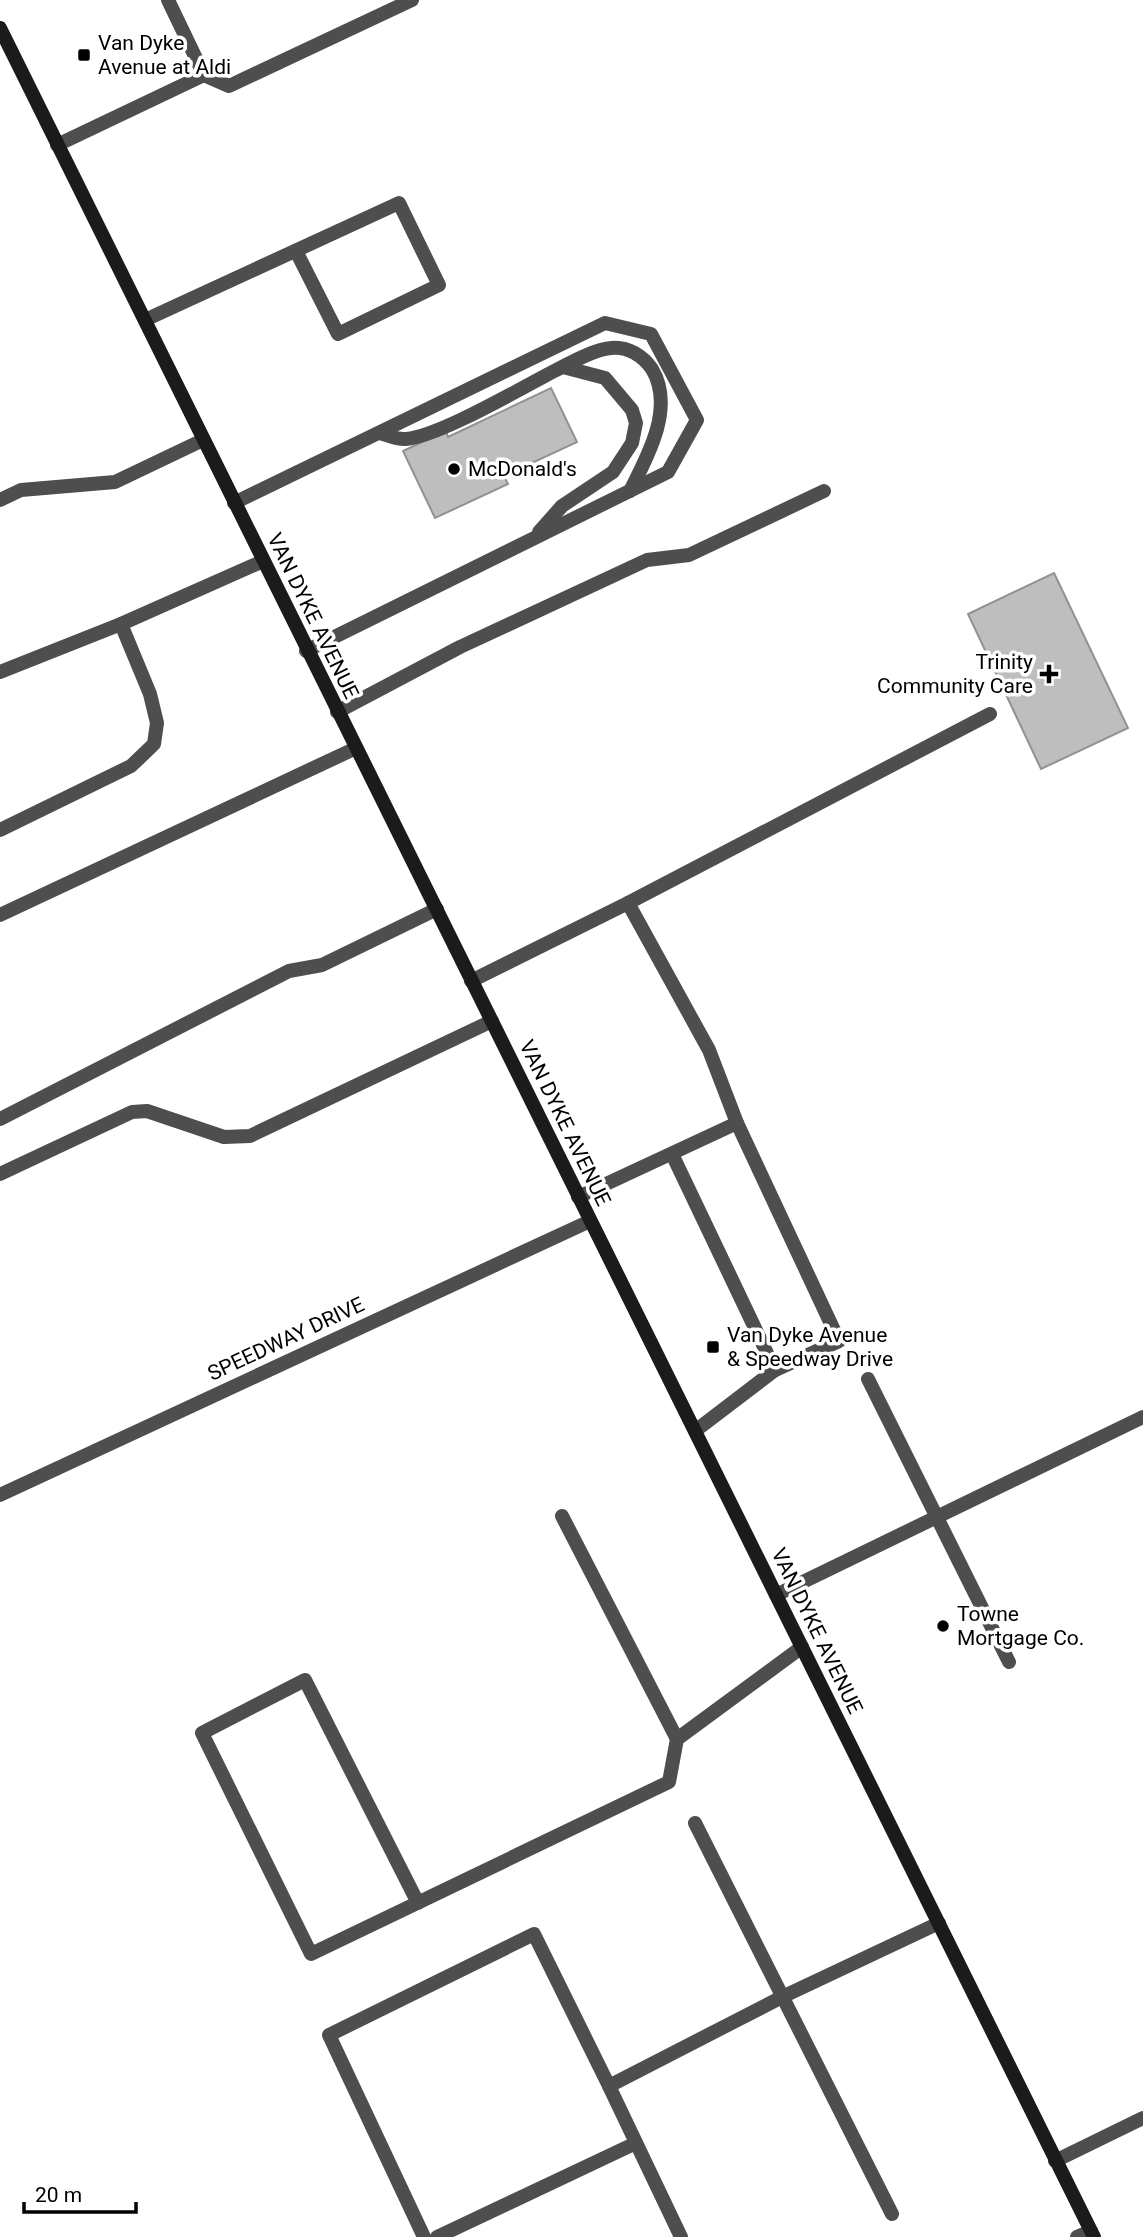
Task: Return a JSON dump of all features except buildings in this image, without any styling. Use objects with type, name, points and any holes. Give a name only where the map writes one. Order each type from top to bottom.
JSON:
[{"type":"main road","name":"VAN DYKE AVENUE","points":[[0,28],[354,749],[437,909],[939,1923],[1055,2161],[1087,2235]]},
{"type":"street","points":[[168,0],[204,75],[229,86],[412,0]]},
{"type":"street","points":[[57,145],[204,75]]},
{"type":"street","points":[[145,320],[399,203],[439,285],[338,334],[296,251]]},
{"type":"street","points":[[234,503],[605,323],[651,334],[697,420],[668,472],[306,651]]},
{"type":"street","points":[[380,433],[404,440],[438,429],[563,366],[611,348],[632,351],[646,361],[658,380],[660,404],[654,442],[631,491]]},
{"type":"street","points":[[533,539],[562,506],[613,472],[632,443],[636,424],[632,410],[605,378],[563,366]]},
{"type":"street","points":[[0,500],[21,490],[116,482],[203,440]]},
{"type":"street","points":[[337,712],[460,647],[647,560],[688,555],[824,491]]},
{"type":"street","points":[[0,672],[121,624],[263,561]]},
{"type":"street","points":[[0,830],[131,766],[154,744],[157,723],[150,694],[121,624]]},
{"type":"street","points":[[471,981],[628,903],[990,713]]},
{"type":"street","points":[[0,915],[354,749]]},
{"type":"street","points":[[628,903],[709,1050],[737,1123],[839,1341],[775,1370],[695,1431]]},
{"type":"street","points":[[0,1119],[289,971],[322,965],[437,909]]},
{"type":"street","points":[[0,1174],[132,1112],[147,1111],[224,1137],[250,1136],[492,1021]]},
{"type":"street","points":[[578,1197],[737,1123]]},
{"type":"street","points":[[673,1154],[775,1370]]},
{"type":"street","name":"SPEEDWAY DRIVE","points":[[0,1495],[590,1221]]},
{"type":"street","points":[[868,1379],[1009,1662]]},
{"type":"street","points":[[776,1595],[1143,1417]]},
{"type":"street","points":[[418,1902],[306,1680],[202,1733],[311,1954],[670,1782],[677,1739],[562,1516]]},
{"type":"street","points":[[677,1739],[802,1647]]},
{"type":"street","points":[[695,1823],[892,2214]]},
{"type":"street","points":[[609,2086],[782,1997],[939,1923]]},
{"type":"street","points":[[424,2237],[329,2035],[534,1934],[681,2237]]},
{"type":"street","points":[[1055,2161],[1143,2118]]},
{"type":"street","points":[[437,2237],[636,2143]]},
{"type":"place","name":"Van Dyke Avenue at Aldi","points":[[84,55]]},
{"type":"place","name":"McDonald's","points":[[454,469]]},
{"type":"place","name":"Trinity Community Care","points":[[1049,674]]},
{"type":"place","name":"Van Dyke Avenue & Speedway Drive","points":[[713,1347]]},
{"type":"place","name":"Towne Mortgage Co.","points":[[943,1626]]}]
